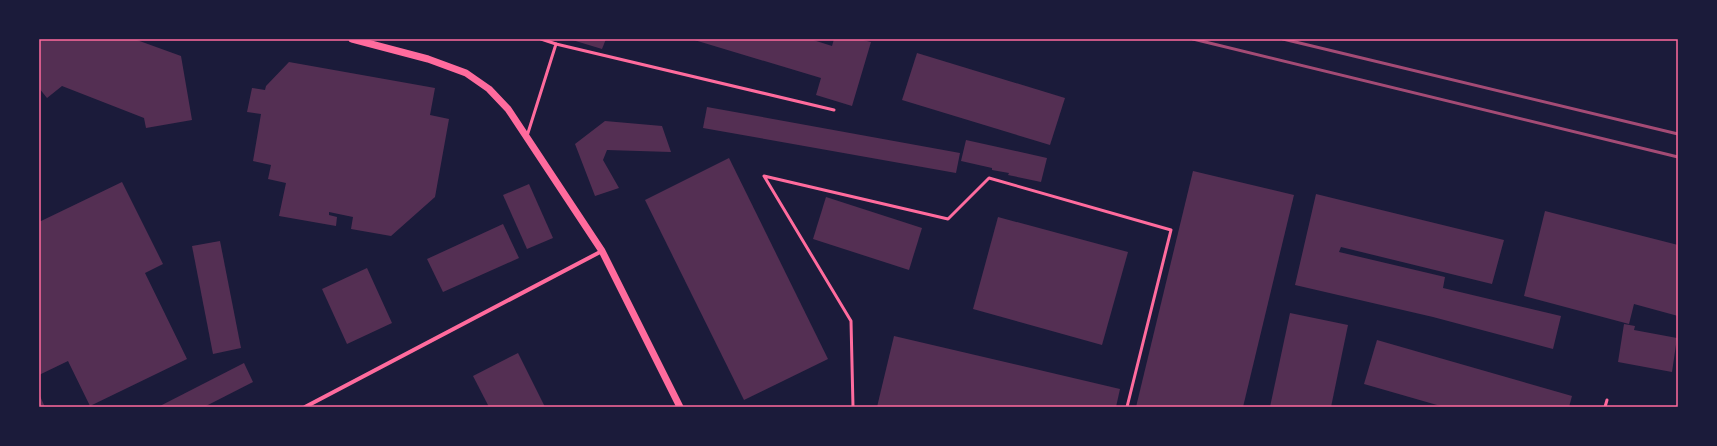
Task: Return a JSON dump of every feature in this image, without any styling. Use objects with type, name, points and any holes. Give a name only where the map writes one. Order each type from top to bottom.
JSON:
[{"type":"street","points":[[352,39],[428,59],[466,73],[489,89],[508,109],[602,250],[680,407]]},
{"type":"street","points":[[305,407],[602,250]]},
{"type":"lane","points":[[541,39],[556,44],[834,110]]},
{"type":"lane","points":[[527,136],[556,44]]},
{"type":"lane","points":[[853,407],[850,321],[764,176],[948,219],[989,178],[1171,230],[1128,407]]},
{"type":"lane","points":[[1605,407],[1607,400]]},
{"type":"building","points":[[39,39],[134,39],[181,56],[192,120],[146,128],[144,118],[62,86],[47,98],[39,88]]},
{"type":"building","points":[[569,39],[606,39],[602,49]]},
{"type":"building","points":[[691,39],[810,39],[832,46],[834,39],[859,39],[871,42],[852,106],[816,95],[821,78]]},
{"type":"building","points":[[917,53],[1065,98],[1050,145],[902,100]]},
{"type":"building","points":[[289,62],[435,88],[430,115],[449,119],[435,197],[391,236],[351,229],[353,217],[329,212],[329,215],[337,217],[336,226],[279,216],[286,183],[268,179],[271,165],[253,161],[261,114],[247,112],[252,88],[265,90],[266,86]]},
{"type":"building","points":[[707,107],[960,153],[956,173],[703,128]]},
{"type":"building","points":[[605,121],[662,126],[671,152],[607,150],[603,160],[619,188],[595,196],[575,144]]},
{"type":"building","points":[[966,140],[1047,158],[1041,182],[1008,175],[1009,173],[992,170],[992,168],[961,161]]},
{"type":"building","points":[[729,158],[828,359],[744,400],[645,200]]},
{"type":"building","points":[[1193,171],[1294,195],[1243,407],[1136,407]]},
{"type":"building","points":[[122,182],[163,264],[145,273],[187,359],[90,406],[68,361],[39,375],[39,222]]},
{"type":"building","points":[[529,184],[553,238],[527,249],[503,195]]},
{"type":"building","points":[[1316,194],[1504,240],[1492,284],[1341,247],[1339,252],[1445,277],[1443,288],[1561,316],[1553,349],[1433,317],[1295,285]]},
{"type":"building","points":[[826,197],[922,228],[909,270],[813,239]]},
{"type":"building","points":[[1545,211],[1678,245],[1678,316],[1634,304],[1629,324],[1524,296]]},
{"type":"building","points":[[998,217],[1128,252],[1102,345],[973,309]]},
{"type":"building","points":[[503,224],[519,258],[443,292],[427,259]]},
{"type":"building","points":[[220,241],[241,348],[213,354],[192,246]]},
{"type":"building","points":[[367,268],[392,323],[347,344],[322,289]]},
{"type":"building","points":[[1290,313],[1348,325],[1331,407],[1270,407]]},
{"type":"building","points":[[1624,324],[1635,326],[1634,330],[1677,338],[1672,372],[1618,362]]},
{"type":"building","points":[[894,336],[1120,389],[1116,407],[877,407]]},
{"type":"building","points":[[1377,340],[1572,396],[1569,407],[1444,407],[1364,384]]},
{"type":"building","points":[[518,353],[545,407],[489,407],[473,376]]},
{"type":"building","points":[[244,363],[253,382],[204,407],[158,407]]},
{"type":"building","points":[[39,394],[45,407],[39,407]]},
{"type":"railway","points":[[1193,39],[1678,157]]},
{"type":"railway","points":[[1283,39],[1678,134]]}]
